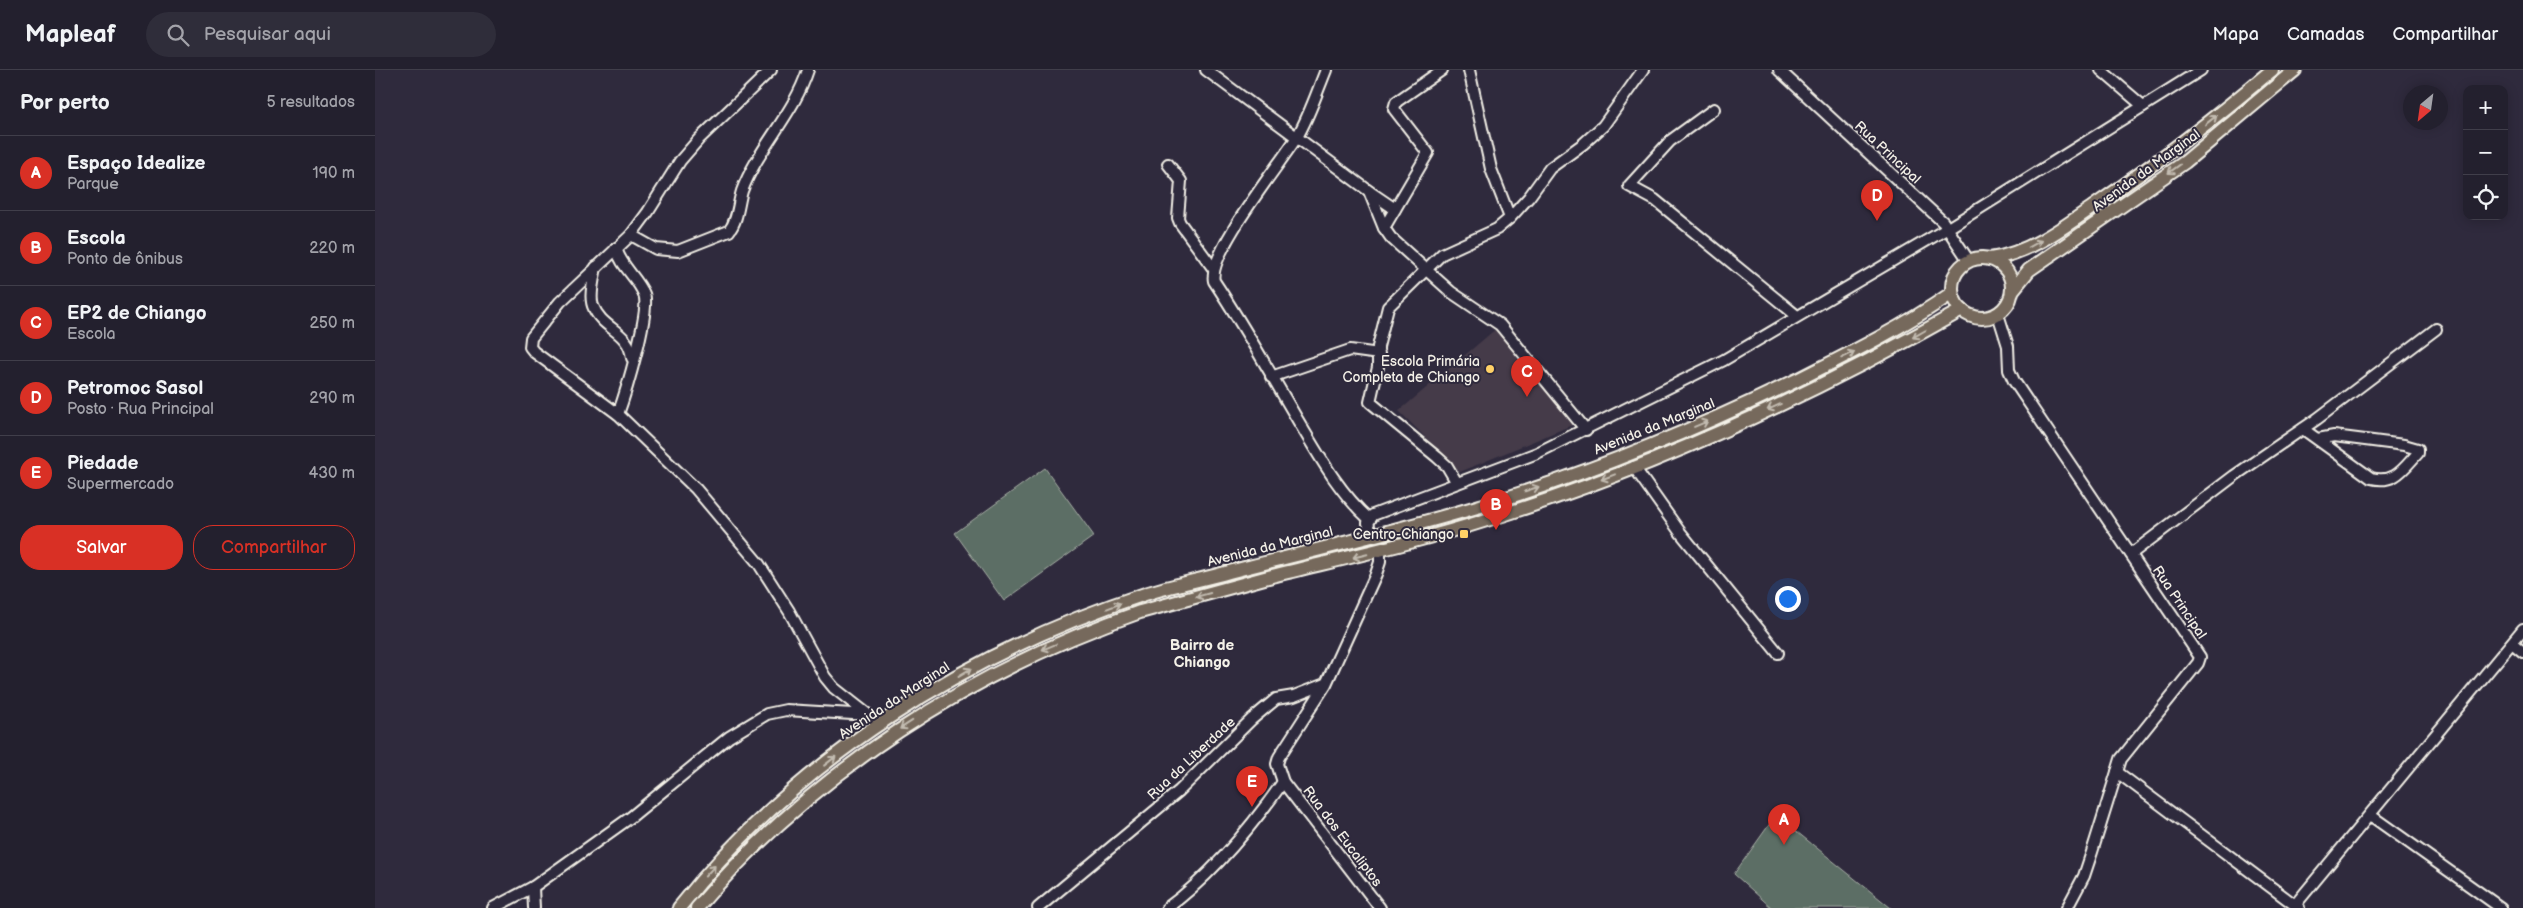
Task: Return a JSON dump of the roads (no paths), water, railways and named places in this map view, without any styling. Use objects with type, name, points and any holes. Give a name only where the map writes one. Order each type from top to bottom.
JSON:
[{"type":"main road","name":"Avenida da Marginal","points":[[1990,259],[2017,254],[2087,211],[2148,169],[2271,70]]},
{"type":"main road","name":"Avenida da Marginal","points":[[2012,290],[2029,270],[2185,162],[2295,70]]},
{"type":"main road","points":[[1990,259],[2007,271],[2011,280],[2012,290],[2005,308],[1998,314],[1983,318],[1968,315],[1962,310],[1953,293],[1955,274],[1969,261],[1990,259]]},
{"type":"main road","name":"Avenida da Marginal","points":[[679,908],[733,847],[789,794],[880,724],[985,660],[1043,633],[1146,594],[1486,505],[1656,443],[1750,402],[1878,340],[1953,293]]},
{"type":"main road","name":"Avenida da Marginal","points":[[697,908],[733,866],[814,794],[891,735],[933,708],[1034,654],[1094,628],[1140,612],[1272,576],[1380,551],[1492,519],[1634,467],[1808,393],[1897,347],[1962,310]]},
{"type":"street","points":[[771,70],[699,139],[680,161],[631,235],[560,302],[531,338],[530,343],[534,352],[618,414],[696,489],[759,564],[785,604],[825,678],[834,688],[880,724]]},
{"type":"street","points":[[631,235],[655,249],[678,251],[729,231],[743,190],[761,152],[791,105],[808,70]]},
{"type":"street","points":[[1206,70],[1395,209]]},
{"type":"street","points":[[1213,268],[1237,225],[1298,136],[1326,70]]},
{"type":"street","points":[[1384,228],[1428,153],[1394,109],[1395,102],[1442,70]]},
{"type":"street","points":[[1469,70],[1491,169],[1510,218]]},
{"type":"street","points":[[1457,484],[1447,466],[1370,402],[1378,367],[1385,312],[1442,254],[1497,229],[1510,218],[1529,197],[1550,168],[1583,144],[1603,126],[1643,70]]},
{"type":"street","name":"Rua Principal","points":[[1779,70],[1948,228],[1969,261]]},
{"type":"street","points":[[2101,70],[2143,106]]},
{"type":"street","points":[[1369,518],[1537,454],[1724,360],[1948,228],[2201,70]]},
{"type":"street","points":[[1713,109],[1670,140],[1629,186],[1655,200],[1797,316]]},
{"type":"street","points":[[1168,164],[1181,181],[1178,218],[1180,223],[1213,268],[1214,281],[1237,314],[1271,377],[1346,496],[1369,518],[1372,536]]},
{"type":"street","points":[[1369,191],[1384,228],[1403,250],[1451,292],[1500,325],[1586,430]]},
{"type":"street","points":[[616,248],[624,267],[646,297],[644,316],[633,364],[618,414]]},
{"type":"street","points":[[596,268],[593,307],[606,323],[627,340],[633,364]]},
{"type":"street","name":"Rua Principal","points":[[1998,314],[2008,346],[2009,370],[2014,381],[2199,657],[2198,663],[2128,748],[2117,772],[2084,876],[2067,908]]},
{"type":"street","points":[[2131,554],[2234,476],[2303,429],[2436,329]]},
{"type":"street","points":[[1271,377],[1350,350],[1379,354]]},
{"type":"street","points":[[2303,429],[2371,478],[2378,480],[2393,478],[2418,453],[2418,449],[2404,445],[2334,436],[2318,439]]},
{"type":"street","points":[[1634,467],[1680,532],[1778,653]]},
{"type":"street","points":[[1167,908],[1198,883],[1259,813],[1283,782],[1277,764],[1279,757],[1326,684],[1377,574],[1380,551]]},
{"type":"street","points":[[2117,772],[2297,907],[2523,629]]},
{"type":"street","points":[[2512,643],[2523,652]]},
{"type":"street","name":"Rua da Liberdade","points":[[1038,908],[1179,792],[1252,719],[1276,699],[1294,696],[1326,684]]},
{"type":"street","points":[[493,908],[533,887],[631,817],[729,737],[767,714],[786,710],[869,715]]},
{"type":"street","name":"Rua dos Eucaliptos","points":[[1283,782],[1380,908]]},
{"type":"street","points":[[2370,815],[2501,908]]},
{"type":"street","points":[[533,887],[534,908]]},
{"type":"place","name":"Petromoc Sasol","points":[[1877,221]]},
{"type":"place","name":"Escola Primária Completa de Chiango","points":[[1490,369]]},
{"type":"place","name":"EP2 de Chiango","points":[[1527,397]]},
{"type":"place","name":"Escola","points":[[1496,530]]},
{"type":"place","name":"Centro-Chiango","points":[[1464,534]]},
{"type":"place","name":"Piedade","points":[[1252,807]]},
{"type":"place","name":"Espaço Idealize","points":[[1784,845]]},
{"type":"district","name":"Bairro de Chiango","points":[[1202,654]]}]
